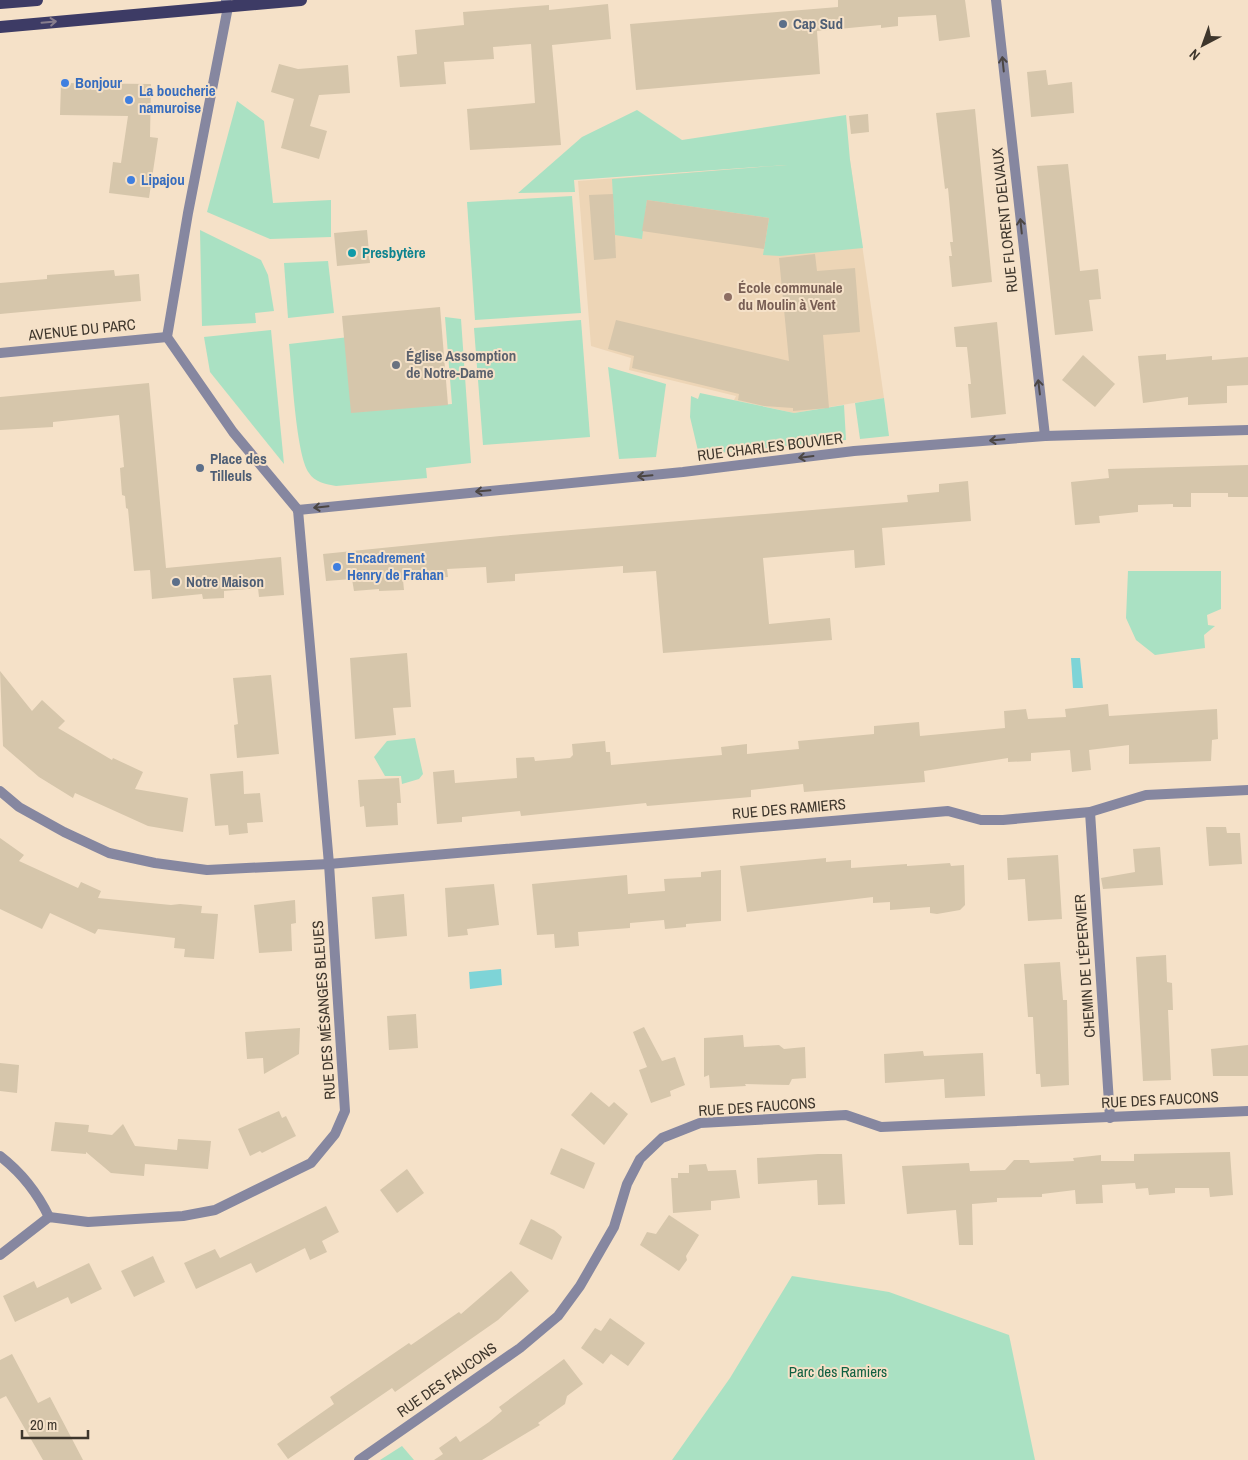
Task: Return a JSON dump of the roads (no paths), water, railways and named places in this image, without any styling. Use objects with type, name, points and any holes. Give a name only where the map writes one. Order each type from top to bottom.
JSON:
[{"type":"main road","points":[[0,3],[37,0]]},
{"type":"main road","points":[[0,27],[227,3],[301,0]]},
{"type":"street","name":"RUE FLORENT DELVAUX","points":[[996,0],[1045,436]]},
{"type":"street","points":[[227,3],[171,306],[168,337],[234,432],[298,510]]},
{"type":"street","name":"AVENUE DU PARC","points":[[0,353],[168,337]]},
{"type":"street","name":"RUE CHARLES BOUVIER","points":[[298,510],[698,471],[854,451],[1045,436],[1248,430]]},
{"type":"street","name":"RUE DES MÉSANGES BLEUES","points":[[49,1217],[88,1222],[183,1216],[215,1210],[311,1163],[335,1134],[345,1111],[329,864],[298,510]]},
{"type":"street","name":"RUE DES RAMIERS","points":[[0,791],[19,807],[64,832],[109,853],[155,863],[207,870],[329,864],[948,811],[981,820],[1090,812],[1146,795],[1248,790]]},
{"type":"street","name":"CHEMIN DE L'ÉPERVIER","points":[[1090,812],[1110,1118]]},
{"type":"street","name":"RUE DES FAUCONS","points":[[359,1460],[520,1348],[558,1316],[580,1286],[614,1227],[627,1184],[640,1159],[662,1138],[700,1123],[846,1116],[881,1127],[1248,1111]]},
{"type":"street","points":[[0,1156],[18,1170],[38,1195],[49,1217],[0,1255]]},
{"type":"water","points":[[1071,658],[1080,658],[1083,688],[1073,688]]},
{"type":"water","points":[[501,969],[502,985],[470,989],[469,972]]},
{"type":"place","name":"Cap Sud","points":[[783,24]]},
{"type":"place","name":"Bonjour","points":[[65,83]]},
{"type":"place","name":"La boucherie namuroise","points":[[129,100]]},
{"type":"place","name":"Lipajou","points":[[131,180]]},
{"type":"place","name":"Presbytère","points":[[352,253]]},
{"type":"place","name":"École communale du Moulin à Vent","points":[[728,297]]},
{"type":"place","name":"Église Assomption de Notre-Dame","points":[[396,365]]},
{"type":"place","name":"Place des Tilleuls","points":[[200,468]]},
{"type":"place","name":"Encadrement Henry de Frahan","points":[[337,567]]},
{"type":"place","name":"Notre Maison","points":[[176,582]]},
{"type":"park label","name":"Parc des Ramiers","points":[[838,1372]]}]
